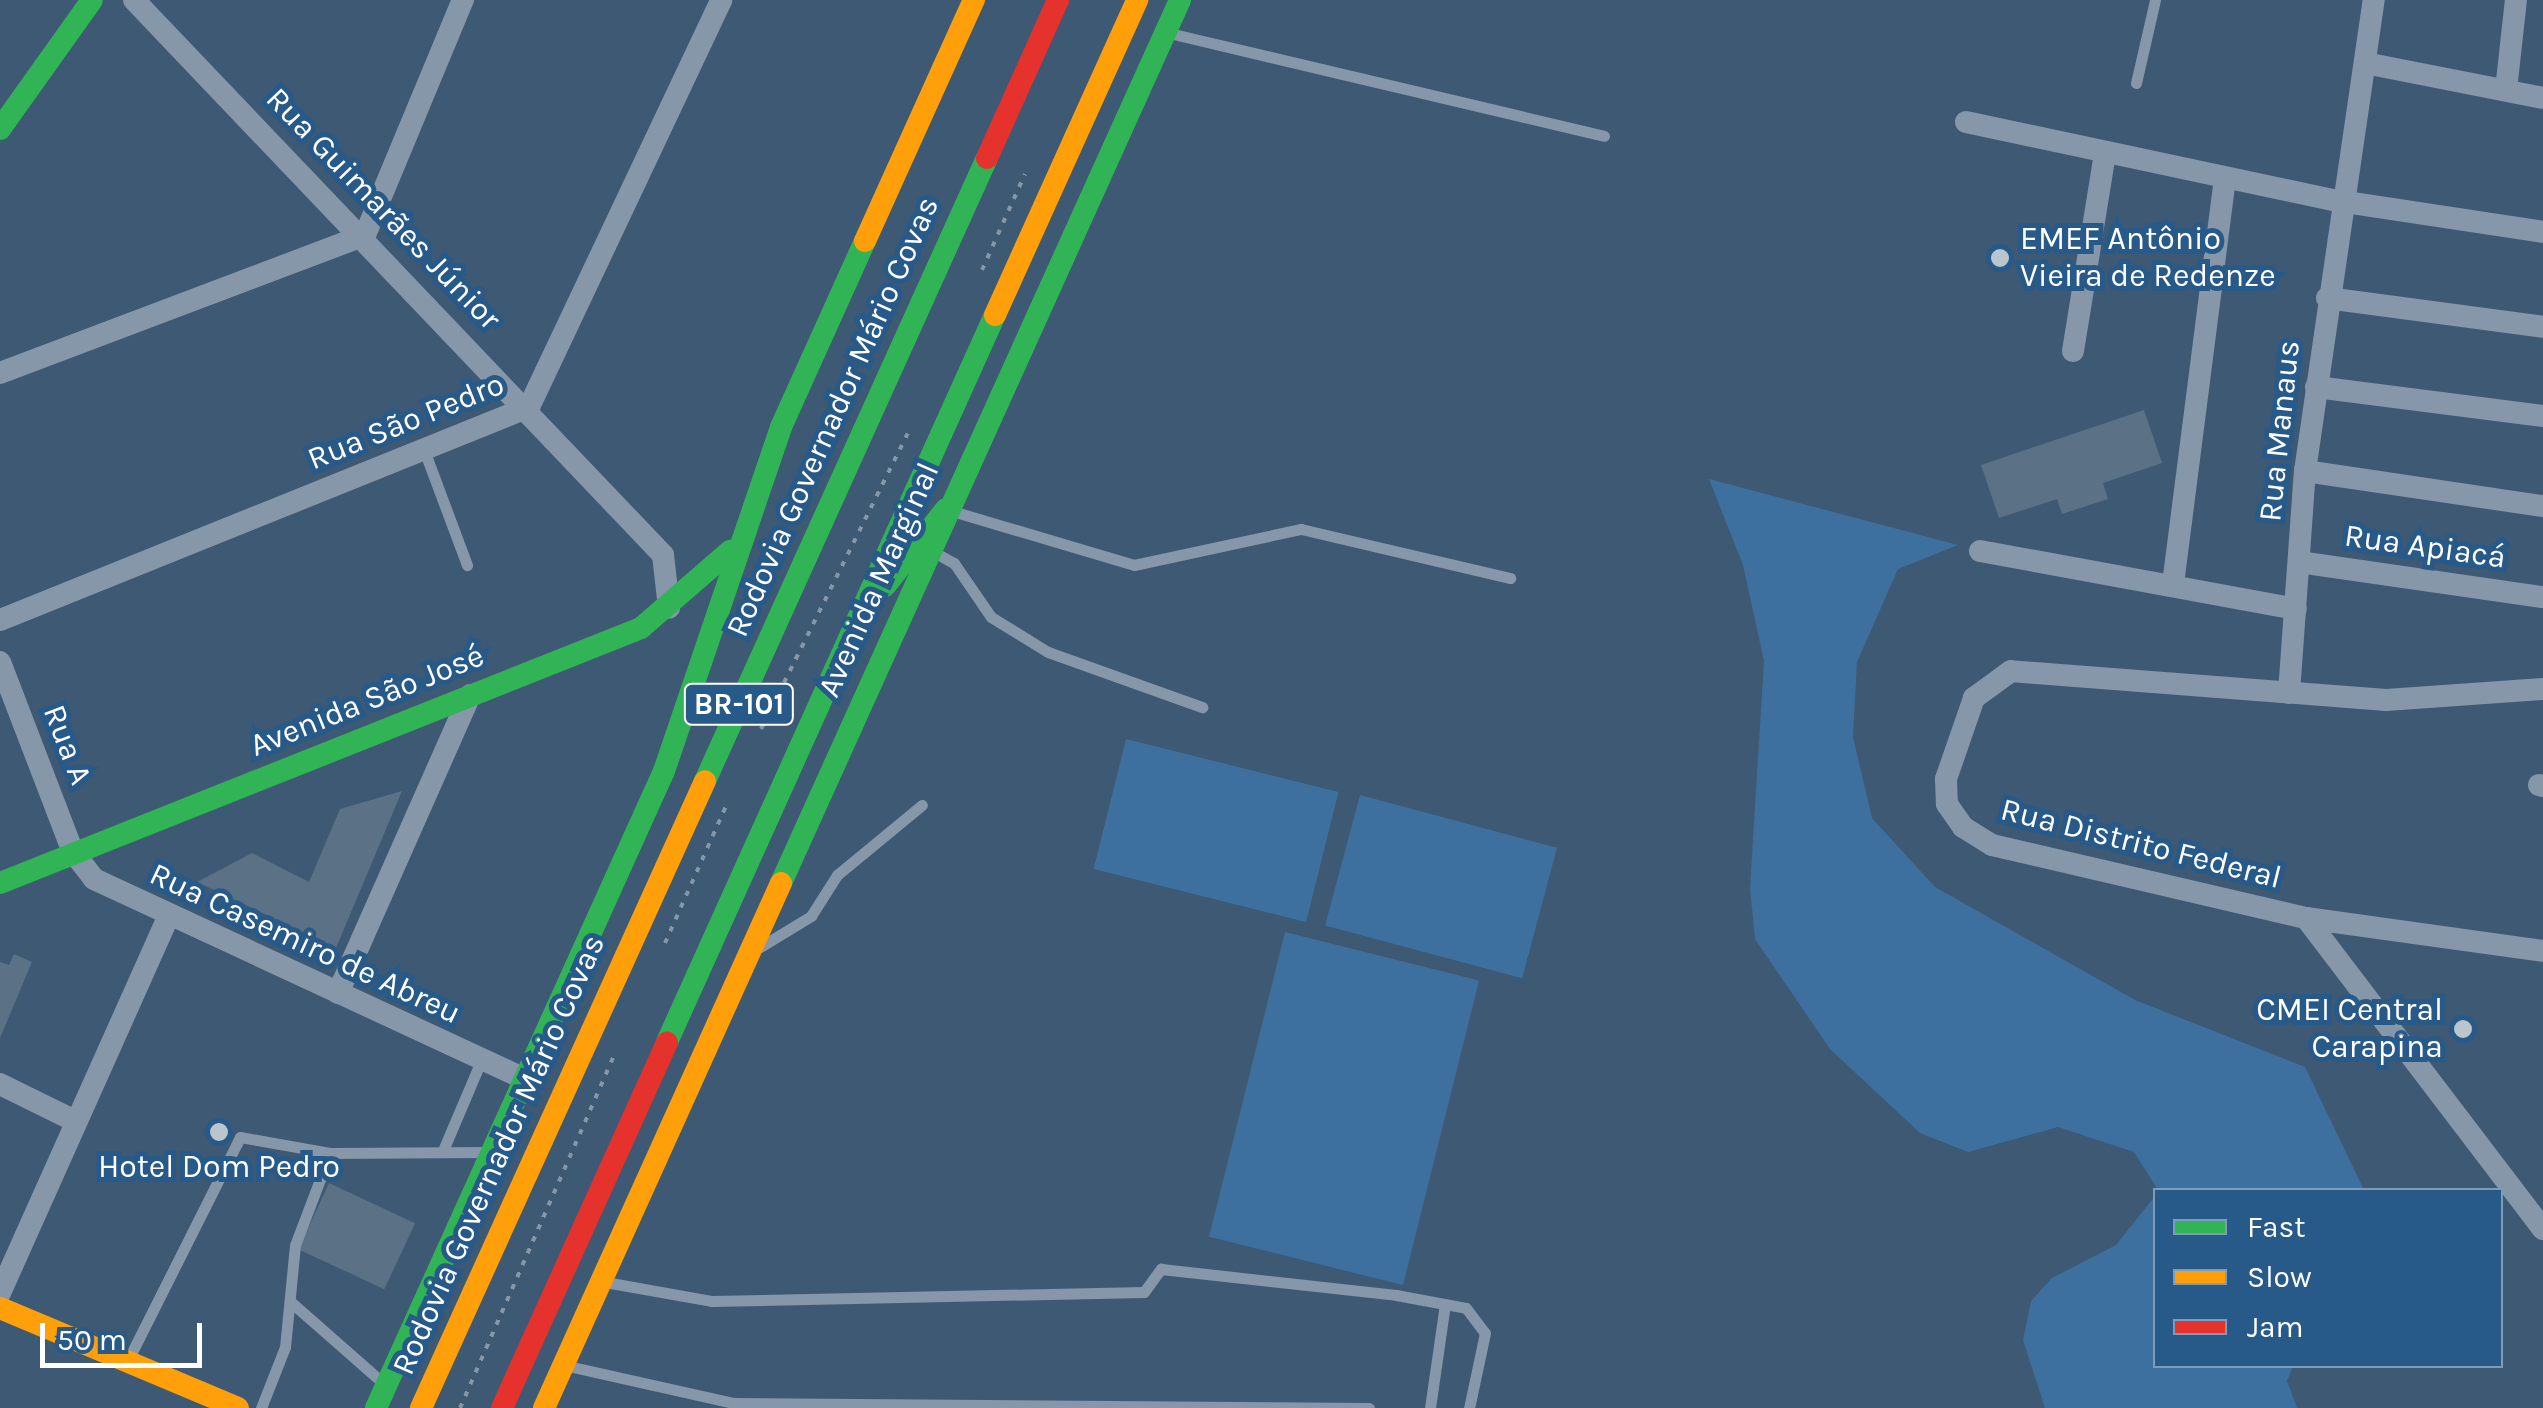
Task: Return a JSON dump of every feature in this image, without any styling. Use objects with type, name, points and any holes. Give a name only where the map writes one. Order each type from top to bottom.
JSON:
[{"type":"street","points":[[0,129],[92,0]]},
{"type":"street","name":"Rua Guimarães Júnior","points":[[134,0],[530,407],[663,555]]},
{"type":"street","points":[[0,373],[365,235],[464,0]]},
{"type":"street","name":"Rua São Pedro","points":[[0,620],[530,407],[721,0]]},
{"type":"street","points":[[376,1408],[664,770],[736,544],[974,0]]},
{"type":"street","name":"Rodovia Governador Mário Covas","points":[[420,1408],[1058,0]]},
{"type":"street","name":"BR-101","points":[[502,1408],[1137,0]]},
{"type":"street","name":"Avenida Marginal","points":[[544,1408],[752,951],[946,509],[1180,0]]},
{"type":"street","name":"Rua Manaus","points":[[2290,693],[2305,472],[2340,201],[2374,0]]},
{"type":"street","points":[[2506,90],[2516,0]]},
{"type":"street","points":[[2365,63],[2543,98]]},
{"type":"street","points":[[1966,122],[2340,201],[2543,232]]},
{"type":"street","points":[[2073,351],[2105,153]]},
{"type":"street","points":[[2174,584],[2226,178]]},
{"type":"street","points":[[2327,298],[2543,327]]},
{"type":"street","points":[[2316,387],[2543,416]]},
{"type":"street","points":[[2305,472],[2543,506]]},
{"type":"street","points":[[851,630],[946,509]]},
{"type":"street","name":"Avenida São José","points":[[0,882],[470,695],[668,608],[714,571],[736,544]]},
{"type":"street","points":[[1980,551],[2296,609]]},
{"type":"street","points":[[668,608],[663,555],[714,571]]},
{"type":"street","name":"Rua Apiacá","points":[[2298,562],[2543,597]]},
{"type":"street","name":"Rua A","points":[[0,662],[74,852]]},
{"type":"street","name":"Rua Distrito Federal","points":[[2543,689],[2386,700],[2011,671],[1974,698],[1946,779],[1947,804],[1992,846],[2306,918],[2543,950]]},
{"type":"street","points":[[338,993],[470,695]]},
{"type":"street","name":"Rua Casemiro de Abreu","points":[[74,852],[94,879],[168,918],[523,1078]]},
{"type":"street","points":[[0,1292],[168,918]]},
{"type":"street","points":[[2306,918],[2543,1229]]},
{"type":"street","points":[[0,1084],[75,1121]]},
{"type":"street","points":[[0,1308],[238,1408]]},
{"type":"lane","points":[[2136,82],[2154,0]]},
{"type":"lane","points":[[1165,32],[1604,136]]},
{"type":"lane","points":[[424,450],[467,565]]},
{"type":"lane","points":[[946,509],[1134,565],[1301,529],[1510,578]]},
{"type":"lane","points":[[928,550],[954,563],[991,617],[1048,652],[1202,707]]},
{"type":"lane","points":[[752,951],[810,916],[837,874],[922,805]]},
{"type":"lane","points":[[444,1148],[481,1060]]},
{"type":"lane","points":[[127,1362],[240,1138],[330,1153],[444,1148],[491,1152]]},
{"type":"lane","points":[[261,1408],[292,1304],[295,1245],[330,1153]]},
{"type":"lane","points":[[601,1281],[672,1299],[732,1301],[1144,1292],[1162,1269],[1446,1304],[1466,1308],[1485,1333],[1469,1408]]},
{"type":"lane","points":[[292,1304],[386,1386]]},
{"type":"lane","points":[[1430,1408],[1446,1304]]},
{"type":"lane","points":[[564,1365],[734,1402],[1369,1408]]},
{"type":"path","points":[[975,287],[1028,169]]},
{"type":"path","points":[[754,743],[910,429]]},
{"type":"path","points":[[656,958],[715,844],[731,790]]},
{"type":"path","points":[[460,1408],[574,1162],[616,1049]]},
{"type":"shaded area","points":[[1709,479],[1958,545],[1898,569],[1857,662],[1853,737],[1872,818],[1935,887],[2135,1000],[2305,1067],[2363,1188],[2157,1188],[2134,1152],[2058,1127],[1968,1152],[1920,1133],[1830,1049],[1755,939],[1750,888],[1764,661],[1743,565]]},
{"type":"shaded area","points":[[1126,739],[1338,792],[1306,922],[1094,869]]},
{"type":"shaded area","points":[[1360,795],[1557,848],[1522,978],[1325,925]]},
{"type":"shaded area","points":[[1285,932],[1479,980],[1403,1285],[1209,1237]]},
{"type":"shaded area","points":[[2153,1199],[2153,1368],[2292,1368],[2287,1381],[2297,1408],[2045,1408],[2023,1340],[2031,1301],[2052,1278],[2116,1245]]},
{"type":"building","points":[[2144,410],[2162,463],[2103,483],[2108,499],[2062,514],[2057,499],[1999,518],[1981,465]]},
{"type":"building","points":[[402,791],[336,948],[197,882],[252,853],[309,882],[340,809]]},
{"type":"building","points":[[14,954],[32,962],[0,1038],[0,962],[9,965]]},
{"type":"building","points":[[329,1183],[415,1223],[384,1289],[298,1249]]},
{"type":"traffic: fast","points":[[0,129],[92,0]]},
{"type":"traffic: fast","points":[[781,883],[1180,0]]},
{"type":"traffic: fast","points":[[705,781],[987,158]]},
{"type":"traffic: fast","points":[[376,1408],[664,771],[781,427],[865,241]]},
{"type":"traffic: fast","points":[[667,1042],[995,315]]},
{"type":"traffic: fast","points":[[885,586],[946,509]]},
{"type":"traffic: fast","points":[[0,883],[641,628],[730,551]]},
{"type":"traffic: slow","points":[[865,241],[974,0]]},
{"type":"traffic: slow","points":[[995,315],[1137,0]]},
{"type":"traffic: slow","points":[[421,1408],[705,781]]},
{"type":"traffic: slow","points":[[544,1408],[781,883]]},
{"type":"traffic: slow","points":[[0,1308],[238,1408]]},
{"type":"traffic: jam","points":[[987,158],[1058,0]]},
{"type":"traffic: jam","points":[[502,1408],[667,1042]]},
{"type":"place","name":"EMEF Antônio Vieira de Redenze","points":[[2000,258]]},
{"type":"place","name":"CMEI Central Carapina","points":[[2463,1029]]},
{"type":"place","name":"Hotel Dom Pedro","points":[[219,1132]]}]
